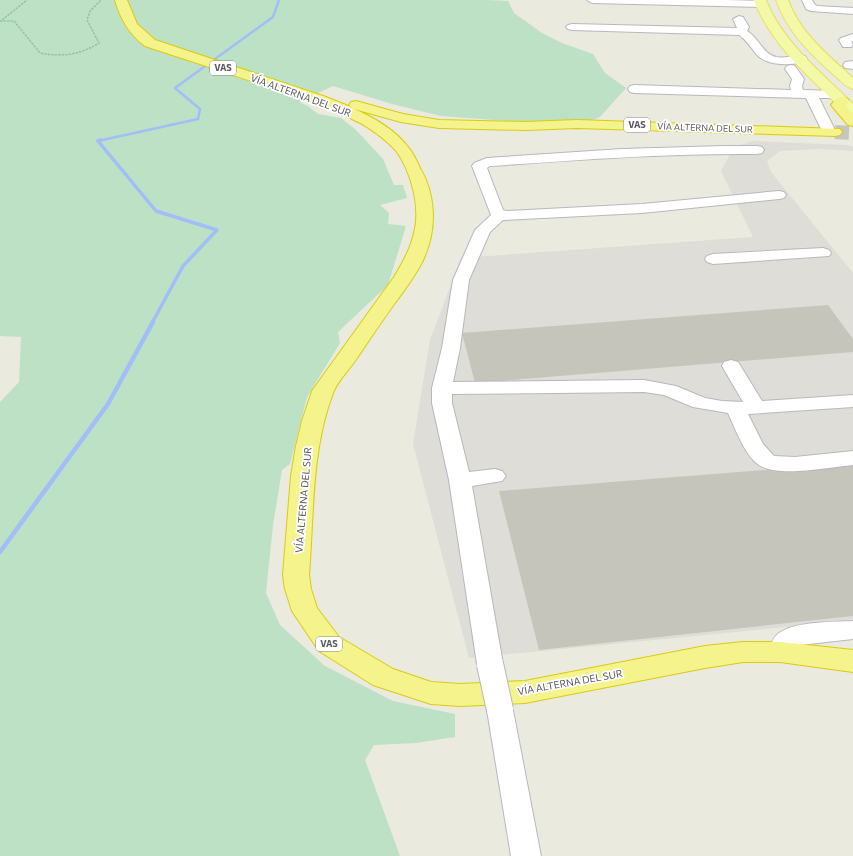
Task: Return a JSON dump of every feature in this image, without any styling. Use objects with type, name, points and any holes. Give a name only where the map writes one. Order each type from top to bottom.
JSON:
[{"type":"highway","name":"VÍA ALTERNA DEL SUR","points":[[121,0],[130,26],[141,37],[156,46],[324,98],[401,118],[439,124],[836,132]]},
{"type":"highway","name":"VÍA ALTERNA DEL SUR","points":[[129,0],[135,14],[147,31],[167,44],[324,98],[379,128],[403,150],[416,174],[422,192],[425,220],[422,238],[414,258],[403,278],[323,391],[312,421],[303,476],[296,575],[298,589],[305,611],[329,644],[382,677],[431,693],[453,695],[525,692],[705,657],[743,652],[780,652],[853,661]]},
{"type":"highway","points":[[839,98],[839,107],[853,122]]},
{"type":"highway","points":[[403,150],[403,143],[409,133],[422,127],[439,124]]},
{"type":"main road","points":[[782,0],[789,17],[799,32],[853,85]]},
{"type":"main road","points":[[762,5],[776,33],[853,112]]},
{"type":"lane","points":[[592,0],[762,5]]},
{"type":"lane","points":[[807,0],[810,6],[815,9],[853,11]]},
{"type":"lane","points":[[741,32],[743,27],[737,13],[762,5]]},
{"type":"lane","points":[[688,19],[696,41]]},
{"type":"lane","points":[[576,24],[596,27],[688,19],[748,34],[763,53],[772,60],[801,59]]},
{"type":"lane","points":[[812,19],[853,19]]},
{"type":"lane","points":[[596,27],[599,40]]},
{"type":"lane","points":[[791,69],[798,79],[796,86],[836,132]]},
{"type":"lane","points":[[634,102],[633,83],[686,97],[804,94],[839,98]]},
{"type":"lane","points":[[500,215],[496,212],[479,166],[487,162],[712,149],[757,150]]},
{"type":"lane","points":[[526,856],[500,710],[490,664],[460,480],[442,403],[442,388],[451,348],[461,280],[483,230],[500,215],[578,212],[708,203],[779,195]]},
{"type":"lane","points":[[713,259],[823,253]]},
{"type":"lane","points":[[731,366],[756,407]]},
{"type":"lane","points":[[442,388],[644,386],[669,390],[700,403],[735,408],[853,401]]},
{"type":"lane","points":[[735,408],[759,454],[768,462],[782,465],[853,458]]},
{"type":"lane","points":[[460,480],[495,476]]},
{"type":"lane","points":[[780,652],[783,645],[790,639],[802,636],[853,630]]},
{"type":"path","points":[[1,21],[27,0]]},
{"type":"path","points":[[1,21],[14,21],[40,53],[58,56],[75,54],[89,50],[99,43],[87,20],[90,11],[101,0]]},
{"type":"shaded area","points":[[753,141],[847,145],[853,147],[853,151],[820,149],[780,151],[767,161],[771,172],[853,273],[853,623],[786,627],[469,658],[413,444],[430,340],[461,258],[753,237],[721,171],[734,147]]},
{"type":"green space","points":[[0,0],[508,1],[514,13],[542,33],[562,43],[593,54],[605,73],[626,88],[600,117],[588,122],[520,122],[441,116],[392,104],[333,86],[299,102],[308,106],[318,114],[341,118],[356,130],[383,159],[394,185],[403,185],[407,198],[380,205],[389,213],[388,224],[406,226],[388,285],[338,332],[340,343],[307,397],[290,464],[282,470],[273,525],[266,593],[280,625],[325,666],[393,701],[455,714],[455,737],[416,743],[374,745],[365,760],[400,856],[0,856],[0,402],[19,382],[21,337],[0,336]]},
{"type":"building","points":[[828,305],[853,339],[853,352],[475,383],[462,333]]},
{"type":"building","points":[[853,463],[853,616],[539,650],[499,491]]},
{"type":"waterway","points":[[98,141],[198,119],[200,109],[175,88],[273,17],[279,0]]},
{"type":"waterway","points":[[98,141],[156,211],[217,230],[183,266],[152,323]]},
{"type":"waterway","points":[[0,552],[108,404],[153,322]]},
{"type":"tunnel","points":[[835,132],[853,133]]}]
